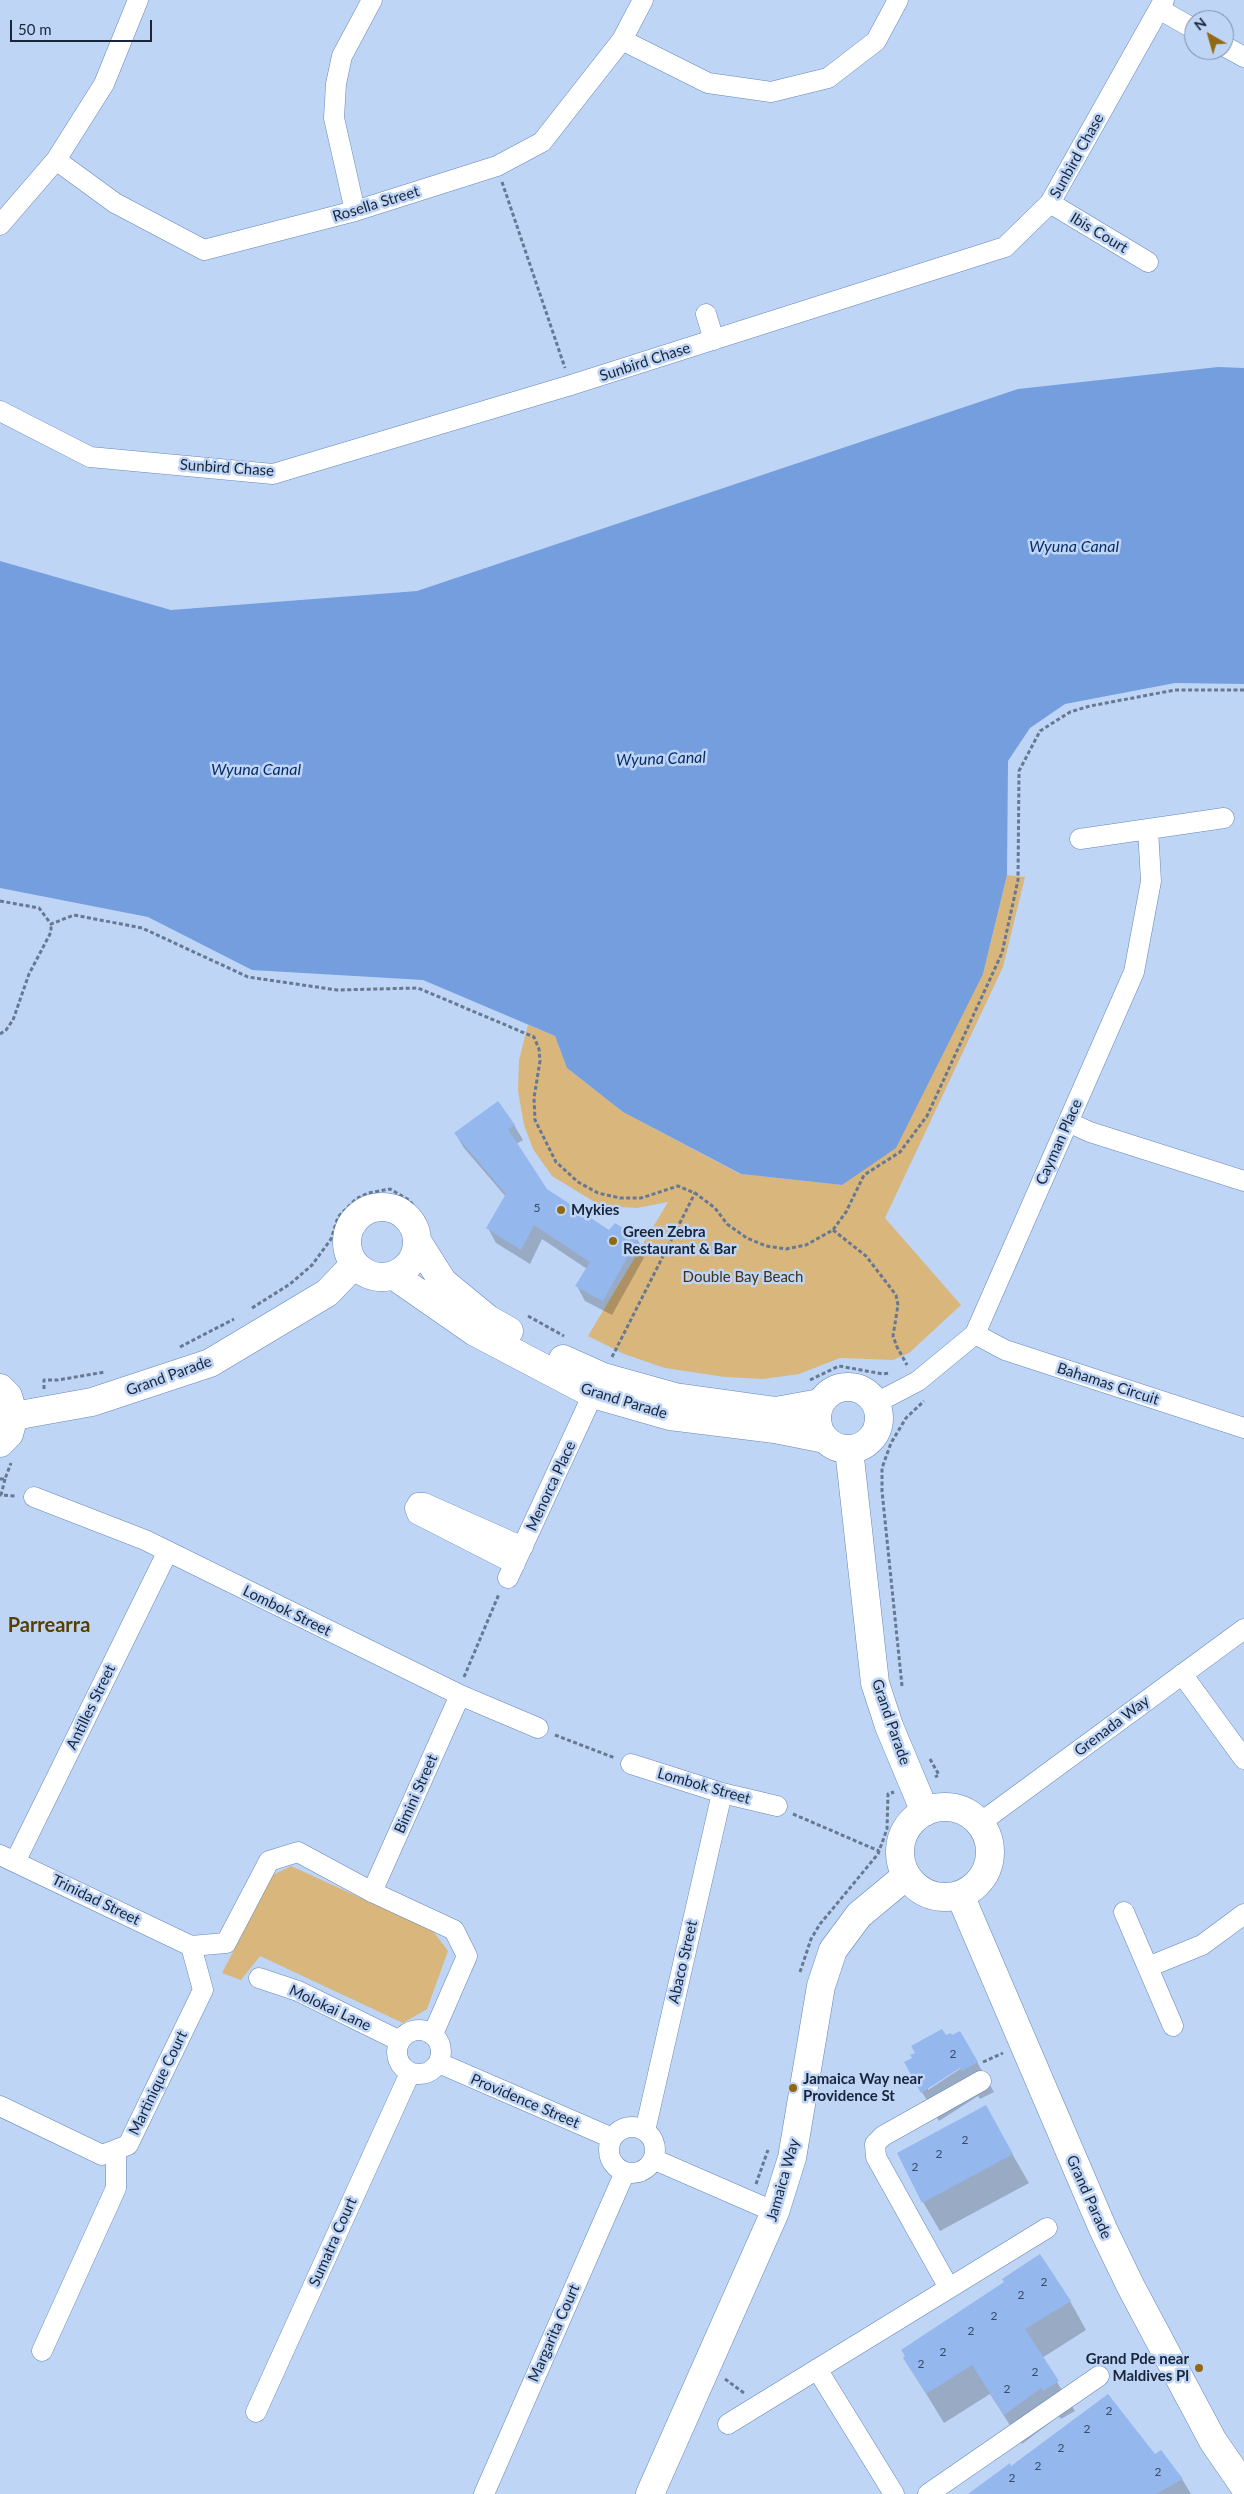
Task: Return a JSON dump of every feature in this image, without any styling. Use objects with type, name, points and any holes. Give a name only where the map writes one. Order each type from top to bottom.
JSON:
[{"type":"street","points":[[0,225],[56,160],[104,84],[138,0]]},
{"type":"street","points":[[356,211],[334,118],[336,84],[342,56],[372,0]]},
{"type":"street","name":"Rosella Street","points":[[56,160],[115,203],[204,250],[356,211],[497,166],[542,142],[622,40],[643,0]]},
{"type":"street","points":[[622,40],[708,83],[771,92],[828,78],[876,41],[898,0]]},
{"type":"street","points":[[1162,4],[1184,21]]},
{"type":"street","name":"Sunbird Chase","points":[[0,411],[90,457],[274,474],[571,386],[1005,247],[1050,203],[1162,4]]},
{"type":"street","name":"Ibis Court","points":[[1050,203],[1148,262]]},
{"type":"street","points":[[706,314],[714,340]]},
{"type":"street","points":[[1080,839],[1224,818]]},
{"type":"street","name":"Cayman Place","points":[[876,1403],[913,1373],[975,1334],[1134,972],[1151,881],[1148,829]]},
{"type":"street","points":[[1068,1122],[1090,1132],[1244,1181]]},
{"type":"street","points":[[388,1207],[400,1211],[409,1219],[415,1229],[423,1233],[411,1262],[393,1275],[372,1275],[355,1264],[349,1253],[347,1241],[350,1230],[356,1219],[371,1210],[388,1207]]},
{"type":"street","name":"Grand Parade","points":[[423,1233],[443,1282],[488,1319],[538,1348],[603,1377],[675,1397],[776,1411],[812,1393]]},
{"type":"street","name":"Grand Parade","points":[[14,1416],[92,1402],[210,1363],[327,1293],[355,1264]]},
{"type":"street","name":"Grand Parade","points":[[393,1275],[475,1332],[593,1394],[670,1416],[775,1430],[837,1444],[875,1683],[889,1726],[924,1812]]},
{"type":"street","name":"Bahamas Circuit","points":[[975,1334],[1005,1350],[1244,1428]]},
{"type":"street","points":[[848,1386],[865,1391],[876,1403],[879,1419],[875,1434],[864,1445],[837,1444],[817,1422],[812,1393],[832,1391],[848,1386]]},
{"type":"street","points":[[0,1388],[8,1396],[14,1416],[9,1434],[0,1443]]},
{"type":"street","name":"Menorca Place","points":[[515,1563],[593,1394]]},
{"type":"street","name":"Lombok Street","points":[[34,1497],[145,1540],[167,1553],[460,1695],[538,1728]]},
{"type":"street","name":"Antilles Street","points":[[8,1858],[167,1553]]},
{"type":"street","name":"Grenada Way","points":[[980,1824],[1244,1629]]},
{"type":"street","points":[[1182,1674],[1244,1759]]},
{"type":"street","name":"Bimini Street","points":[[372,1892],[460,1695]]},
{"type":"street","name":"Lombok Street","points":[[631,1764],[722,1793],[776,1806]]},
{"type":"street","name":"Abaco Street","points":[[645,2131],[722,1793]]},
{"type":"street","points":[[939,1807],[954,1808],[969,1814],[980,1824],[988,1839],[990,1856],[986,1872],[975,1886],[960,1894],[945,1897],[930,1895],[917,1888],[906,1876],[901,1862],[900,1847],[904,1833],[913,1821],[924,1812],[939,1807]]},
{"type":"street","points":[[191,1946],[226,1943],[269,1861],[298,1852],[372,1892],[454,1930],[467,1956],[433,2034]]},
{"type":"street","name":"Trinidad Street","points":[[8,1858],[191,1946]]},
{"type":"street","name":"Jamaica Way","points":[[650,2494],[776,2212],[792,2158],[826,1966],[838,1941],[858,1915],[906,1876]]},
{"type":"street","name":"Grand Parade","points":[[960,1894],[1102,2229],[1122,2271],[1213,2441],[1244,2486]]},
{"type":"street","points":[[1124,1912],[1173,2026]]},
{"type":"street","points":[[1148,1967],[1202,1944],[1244,1914]]},
{"type":"street","name":"Martinique Court","points":[[42,2351],[116,2188],[116,2150],[128,2145],[203,1990],[191,1946]]},
{"type":"street","name":"Molokai Lane","points":[[259,1978],[298,1991],[400,2041]]},
{"type":"street","points":[[415,2030],[423,2030],[433,2034],[442,2048],[439,2064],[427,2074],[410,2073],[404,2069],[398,2060],[397,2052],[400,2041],[405,2035],[415,2030]]},
{"type":"street","name":"Providence Street","points":[[439,2064],[612,2138]]},
{"type":"street","name":"Sumatra Court","points":[[256,2412],[410,2073]]},
{"type":"street","points":[[949,2288],[876,2157],[875,2144],[883,2136],[981,2081]]},
{"type":"street","points":[[0,2106],[102,2155],[116,2150]]},
{"type":"street","points":[[626,2127],[635,2127],[645,2131],[651,2136],[655,2145],[653,2159],[642,2171],[635,2173],[618,2169],[609,2154],[612,2138],[626,2127]]},
{"type":"street","points":[[653,2159],[776,2212]]},
{"type":"street","name":"Margarita Court","points":[[484,2494],[625,2172]]},
{"type":"street","points":[[728,2424],[1047,2228]]},
{"type":"street","points":[[817,2369],[894,2494]]},
{"type":"street","points":[[928,2494],[1099,2376]]},
{"type":"path","points":[[497,166],[571,386]]},
{"type":"path","points":[[51,924],[74,915],[142,928],[248,977],[337,990],[418,988],[534,1037],[539,1049],[540,1060],[534,1098],[535,1120],[556,1162],[578,1182],[598,1193],[620,1198],[641,1198],[678,1186],[695,1193],[715,1208],[728,1224],[747,1238],[766,1246],[786,1249],[806,1245],[833,1230],[846,1212],[864,1175],[900,1152],[927,1116],[1002,953],[1018,880],[1019,771],[1040,732],[1070,712],[1090,706],[1175,690],[1244,690]]},
{"type":"path","points":[[0,901],[38,908],[51,924],[51,932],[29,974],[13,1020],[6,1030],[0,1034]]},
{"type":"path","points":[[245,1313],[290,1284],[312,1265],[331,1239],[338,1217],[356,1199],[368,1193],[390,1189],[400,1193],[418,1209],[423,1233]]},
{"type":"path","points":[[612,1357],[695,1193]]},
{"type":"path","points":[[833,1230],[866,1256],[896,1295],[893,1336],[896,1347],[930,1396],[906,1418],[891,1443],[882,1468],[884,1519],[902,1688]]},
{"type":"path","points":[[520,1311],[566,1337]]},
{"type":"path","points":[[173,1349],[238,1318]]},
{"type":"path","points":[[604,1354],[619,1359]]},
{"type":"path","points":[[812,1393],[839,1366],[884,1374],[896,1372]]},
{"type":"path","points":[[902,1369],[913,1373]]},
{"type":"path","points":[[44,1380],[58,1380],[111,1370]]},
{"type":"path","points":[[5,1479],[1,1495],[34,1497]]},
{"type":"path","points":[[460,1695],[465,1673],[491,1616],[496,1598],[515,1563]]},
{"type":"path","points":[[538,1728],[631,1764]]},
{"type":"path","points":[[798,1979],[811,1939],[832,1908],[871,1866],[879,1851],[887,1829],[888,1794],[939,1775],[925,1750]]},
{"type":"path","points":[[776,1806],[879,1851]]},
{"type":"path","points":[[749,2201],[771,2142]]},
{"type":"green space","name":"Double Bay Beach","points":[[1007,875],[1025,877],[1003,967],[885,1218],[961,1305],[909,1353],[893,1360],[840,1358],[799,1374],[763,1379],[725,1377],[665,1368],[624,1354],[588,1336],[668,1202],[637,1208],[601,1206],[552,1176],[533,1149],[524,1125],[518,1091],[519,1060],[528,1025],[555,1036],[567,1068],[623,1112],[740,1174],[842,1185],[983,974]]},
{"type":"green space","points":[[291,1866],[433,1931],[448,1951],[427,2009],[403,2023],[260,1956],[241,1980],[222,1973],[273,1875]]},
{"type":"water","name":"Wyuna Canal","points":[[1218,367],[1244,368],[1244,684],[1175,683],[1065,704],[1030,728],[1008,761],[1007,875],[983,974],[896,1148],[842,1185],[741,1174],[623,1112],[567,1068],[555,1036],[423,980],[252,970],[148,917],[0,888],[0,561],[171,610],[417,591],[1018,389]]},
{"type":"building","points":[[498,1101],[515,1125],[508,1129],[547,1189],[609,1230],[615,1223],[638,1238],[603,1301],[575,1286],[590,1262],[534,1225],[521,1250],[486,1228],[506,1194],[454,1133]]},
{"type":"building","points":[[942,2029],[946,2035],[951,2033],[952,2035],[960,2031],[978,2062],[962,2071],[960,2068],[921,2093],[904,2062],[912,2058],[910,2055],[915,2053],[911,2046]]},
{"type":"building","points":[[986,2105],[1013,2154],[922,2203],[897,2153]]},
{"type":"building","points":[[1040,2254],[1071,2301],[1025,2329],[1059,2381],[1043,2391],[1041,2388],[1004,2415],[972,2365],[926,2394],[903,2358],[905,2356],[901,2350],[1004,2282],[1002,2279]]},
{"type":"building","points":[[1108,2394],[1155,2454],[1161,2450],[1183,2479],[1156,2494],[968,2494],[1010,2463],[1011,2466]]},
{"type":"place","name":"Mykies","points":[[561,1210]]},
{"type":"place","name":"Green Zebra Restaurant & Bar","points":[[613,1241]]},
{"type":"place","name":"Jamaica Way near Providence St","points":[[793,2088]]},
{"type":"place","name":"Grand Pde near Maldives Pl","points":[[1199,2368]]},
{"type":"district","name":"Parrearra","points":[[49,1626]]}]
